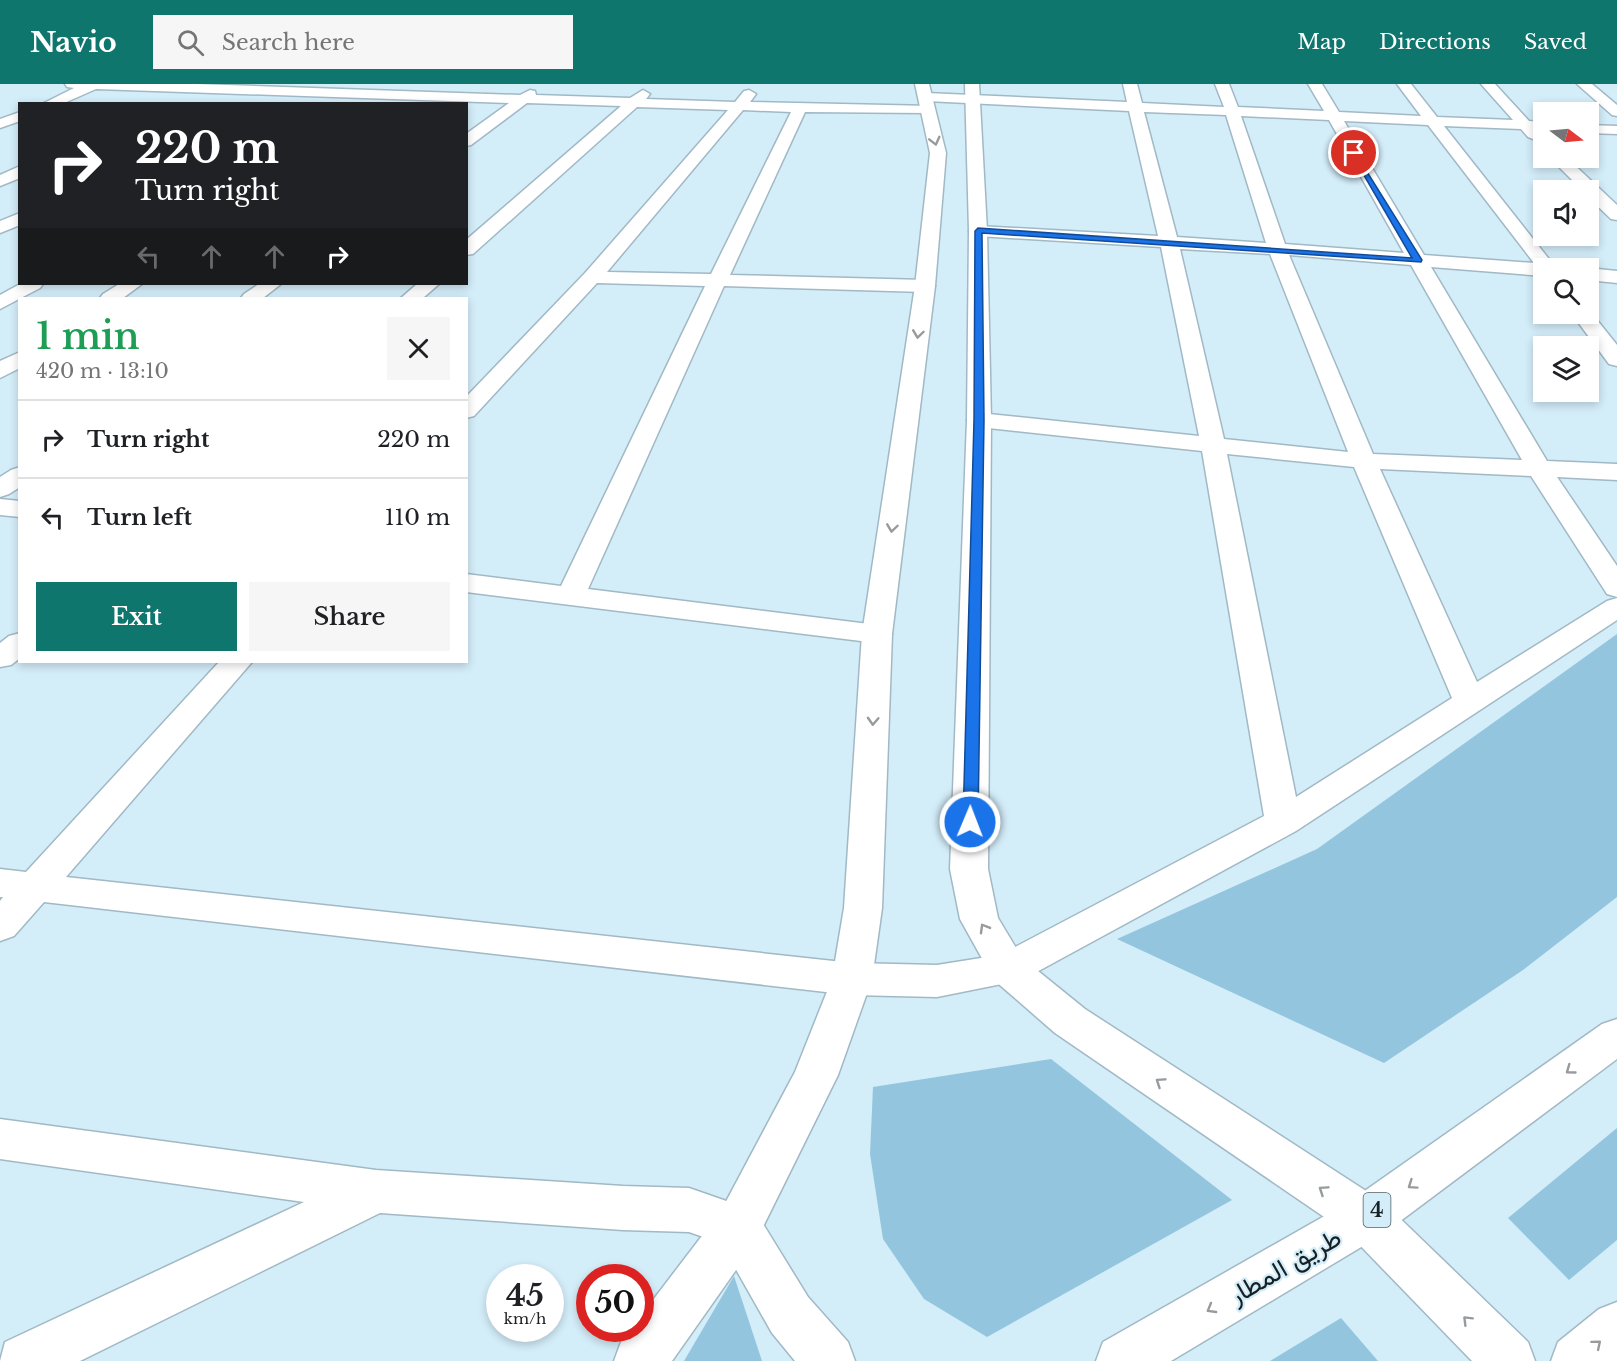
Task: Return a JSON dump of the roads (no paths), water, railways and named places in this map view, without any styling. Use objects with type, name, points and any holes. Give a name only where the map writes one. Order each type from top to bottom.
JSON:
[{"type":"main road","points":[[72,84],[279,87],[427,100],[524,98],[800,108],[971,91],[1132,95],[1233,111],[1533,125]]},
{"type":"main road","points":[[54,102],[95,84]]},
{"type":"main road","points":[[348,102],[379,84]]},
{"type":"main road","points":[[427,100],[451,84]]},
{"type":"main road","points":[[470,137],[544,84]]},
{"type":"main road","points":[[468,248],[655,84]]},
{"type":"main road","points":[[468,409],[592,277],[758,84]]},
{"type":"main road","points":[[1222,84],[1278,249],[1364,461],[1470,702]]},
{"type":"main road","points":[[1315,84],[1538,467],[1617,588]]},
{"type":"main road","points":[[1404,84],[1537,258]]},
{"type":"main road","points":[[1488,84],[1533,133]]},
{"type":"main road","points":[[1584,84],[1617,112]]},
{"type":"main road","points":[[166,102],[198,86]]},
{"type":"main road","points":[[251,102],[279,87]]},
{"type":"main road","points":[[971,91],[978,231],[979,420],[969,869],[979,919],[1008,969],[1070,1021],[1366,1218],[1509,1361]]},
{"type":"main road","points":[[1132,95],[1169,243],[1213,445],[1282,822]]},
{"type":"main road","points":[[640,1361],[738,1227],[816,1075],[852,979],[864,908],[877,634],[925,286],[938,153],[925,97]]},
{"type":"main road","points":[[570,597],[800,108]]},
{"type":"main road","points":[[0,124],[18,117]]},
{"type":"main road","points":[[1599,129],[1617,130]]},
{"type":"main road","points":[[1568,168],[1617,215]]},
{"type":"main road","points":[[0,181],[18,172]]},
{"type":"main road","points":[[0,230],[18,219]]},
{"type":"main road","points":[[0,230],[18,233]]},
{"type":"main road","points":[[978,231],[1278,249],[1533,268]]},
{"type":"main road","points":[[1599,275],[1617,277]]},
{"type":"main road","points":[[592,277],[925,286]]},
{"type":"main road","points":[[0,303],[31,285]]},
{"type":"main road","points":[[112,297],[130,285]]},
{"type":"main road","points":[[252,297],[270,285]]},
{"type":"main road","points":[[412,297],[428,285]]},
{"type":"main road","points":[[1590,324],[1617,359]]},
{"type":"main road","points":[[0,371],[18,359]]},
{"type":"main road","points":[[979,420],[1364,461],[1617,472]]},
{"type":"main road","points":[[0,489],[18,476]]},
{"type":"main road","points":[[0,507],[18,509]]},
{"type":"main road","points":[[468,583],[877,634]]},
{"type":"main road","points":[[18,885],[852,979],[937,981],[1008,969],[1282,822],[1617,608]]},
{"type":"main road","points":[[0,658],[18,644]]},
{"type":"main road","points":[[0,926],[18,885],[235,663]]},
{"type":"main road","name":"طريق المطار","points":[[1122,1361],[1366,1218],[1617,1036]]},
{"type":"main road","points":[[0,1139],[376,1191],[623,1208],[689,1210],[738,1227],[790,1315],[830,1361]]},
{"type":"main road","points":[[24,1361],[376,1191]]},
{"type":"main road","points":[[1577,1361],[1617,1327]]}]
